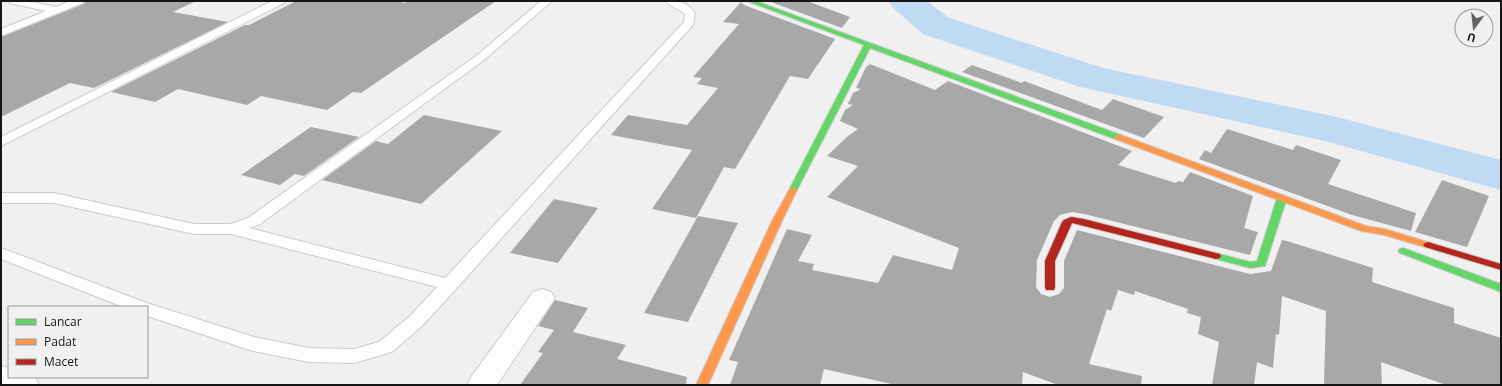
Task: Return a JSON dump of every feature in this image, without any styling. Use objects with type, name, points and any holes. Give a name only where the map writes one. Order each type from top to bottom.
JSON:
[{"type":"main road","points":[[750,1],[1364,229],[1385,232],[1501,267]]},
{"type":"main road","points":[[702,385],[777,221],[868,44]]},
{"type":"main road","points":[[1050,287],[1050,261],[1067,222],[1071,220],[1258,266],[1261,264],[1282,198]]},
{"type":"main road","points":[[1364,229],[1376,238]]},
{"type":"main road","points":[[1396,249],[1501,288]]},
{"type":"street","points":[[481,385],[542,298]]},
{"type":"street","points":[[1,377],[25,385]]},
{"type":"lane","points":[[13,1],[56,10]]},
{"type":"lane","points":[[1,33],[79,1]]},
{"type":"lane","points":[[1,142],[280,1]]},
{"type":"lane","points":[[231,229],[254,221],[423,100],[480,58],[547,1]]},
{"type":"lane","points":[[148,309],[253,344],[309,355],[354,356],[385,347],[416,321],[450,285],[689,23],[690,13],[679,4],[670,1]]},
{"type":"lane","points":[[3,196],[54,198],[194,229],[231,229],[450,285]]},
{"type":"lane","points":[[1,253],[138,306]]},
{"type":"building","points":[[85,1],[196,1],[173,12],[228,22],[94,88],[70,83],[1,117],[1,37],[84,4]]},
{"type":"building","points":[[296,1],[394,1],[405,3],[408,1],[496,1],[361,93],[353,92],[327,110],[261,96],[247,105],[178,89],[155,102],[111,92],[245,25],[249,25]]},
{"type":"building","points":[[768,1],[807,1],[850,17],[842,28]]},
{"type":"building","points":[[741,2],[744,5],[835,39],[808,79],[790,76],[735,169],[724,167],[696,218],[652,209],[692,150],[611,135],[628,115],[687,125],[718,88],[697,84],[702,78],[693,77],[739,24],[723,22]]},
{"type":"building","points":[[870,64],[935,90],[948,81],[1132,151],[1118,165],[1176,183],[1178,181],[1183,182],[1190,172],[1253,196],[1244,228],[1258,232],[1250,255],[1084,214],[1072,212],[1060,215],[1054,221],[1037,260],[1036,287],[1041,294],[1050,297],[1059,294],[1064,288],[1064,261],[1077,230],[1250,274],[1271,271],[1282,240],[1373,268],[1372,282],[1454,308],[1454,323],[1501,338],[1501,385],[1446,385],[1381,362],[1382,385],[1324,385],[1326,311],[1282,296],[1279,335],[1276,334],[1273,368],[1257,362],[1254,385],[1212,385],[1219,342],[1198,334],[1201,317],[1187,313],[1188,309],[1135,291],[1134,295],[1118,290],[1111,311],[1107,309],[1089,364],[1142,376],[1141,385],[1058,385],[1023,372],[1022,385],[896,385],[824,369],[820,385],[730,385],[738,362],[729,360],[787,229],[812,235],[798,261],[814,264],[812,270],[878,283],[893,255],[952,270],[959,248],[827,197],[858,166],[827,156],[848,136],[858,129],[840,121],[845,110],[853,105],[848,104],[853,93],[861,89],[856,88],[866,67]]},
{"type":"building","points":[[972,65],[1022,83],[1024,81],[1102,110],[1113,99],[1164,117],[1144,138],[962,72]]},
{"type":"building","points":[[424,115],[502,131],[421,204],[322,180],[376,141],[388,144]]},
{"type":"building","points":[[311,127],[359,137],[304,176],[295,174],[280,185],[241,175]]},
{"type":"building","points":[[1227,129],[1293,150],[1296,145],[1341,160],[1328,184],[1416,213],[1411,231],[1352,215],[1199,159],[1205,150],[1211,153]]},
{"type":"building","points":[[1442,180],[1489,196],[1467,247],[1415,232]]},
{"type":"building","points":[[554,199],[598,208],[558,263],[510,253]]},
{"type":"building","points":[[698,216],[738,223],[688,322],[644,313]]},
{"type":"building","points":[[555,300],[588,308],[573,332],[626,345],[617,359],[687,377],[686,385],[520,385],[543,353],[538,352],[554,330],[538,326]]},
{"type":"waterway","points":[[905,1],[936,26],[1094,78],[1333,129],[1501,175]]},
{"type":"traffic: fast","points":[[750,1],[1118,137]]},
{"type":"traffic: fast","points":[[793,190],[868,44]]},
{"type":"traffic: fast","points":[[1216,256],[1250,265],[1261,264],[1282,198]]},
{"type":"traffic: fast","points":[[1403,251],[1501,288]]},
{"type":"traffic: slow","points":[[1118,137],[1364,229],[1385,232],[1428,245]]},
{"type":"traffic: slow","points":[[702,385],[777,221],[793,190]]},
{"type":"traffic: jam","points":[[1050,287],[1050,261],[1067,222],[1071,220],[1216,256]]},
{"type":"traffic: jam","points":[[1428,245],[1501,267]]}]
